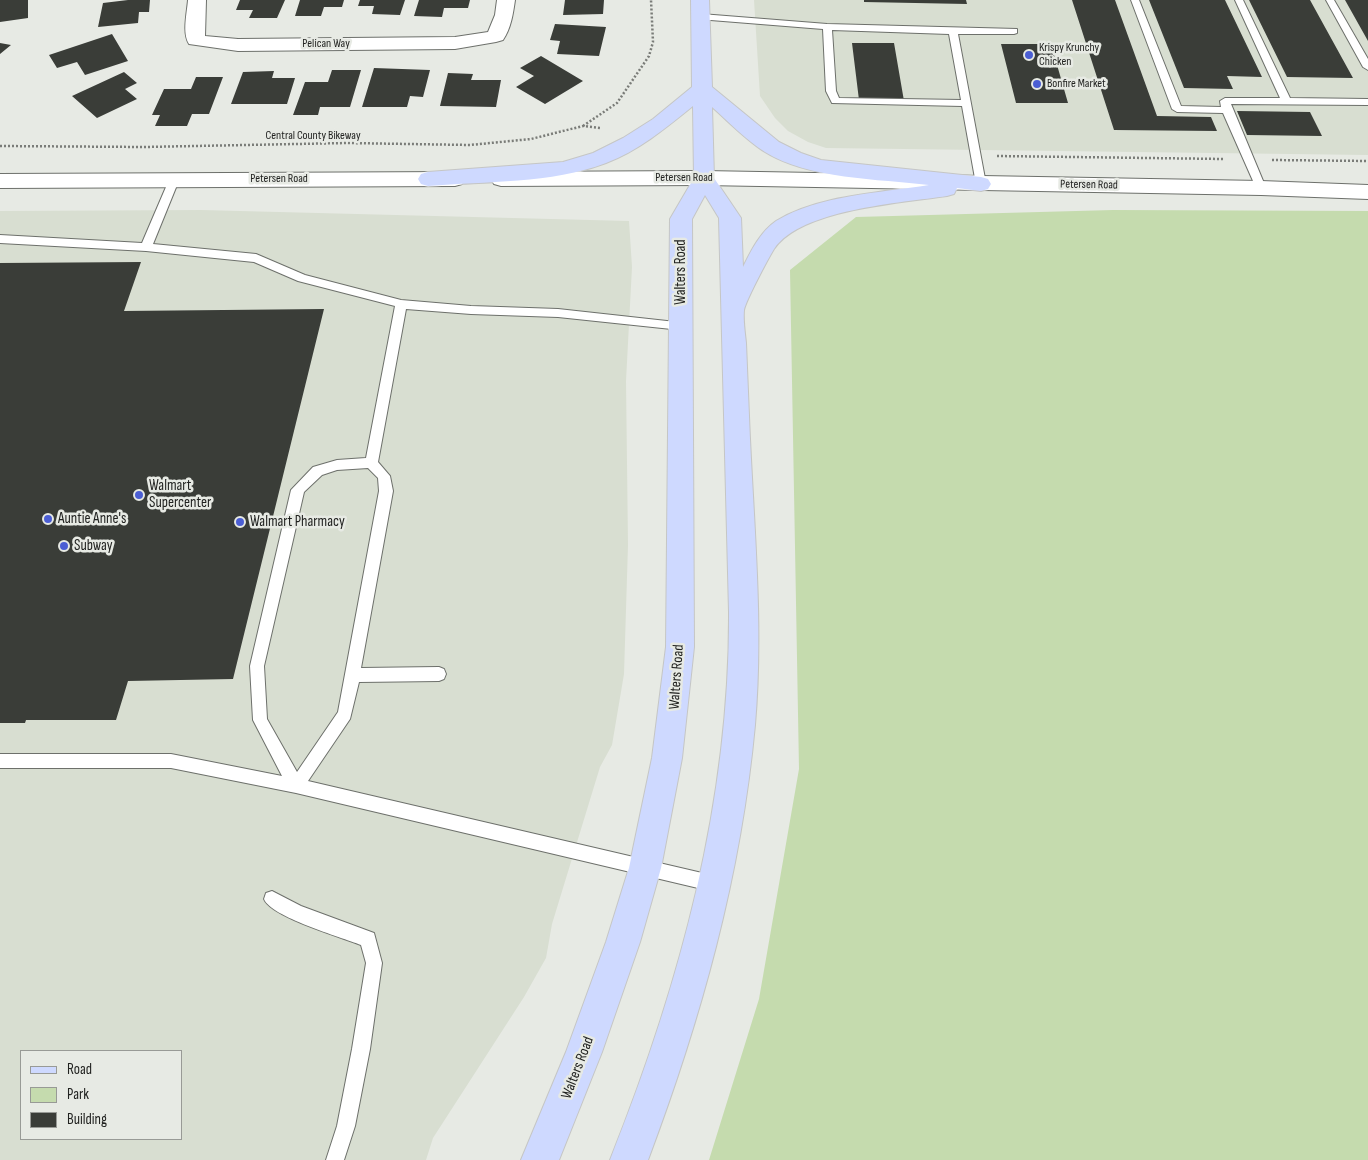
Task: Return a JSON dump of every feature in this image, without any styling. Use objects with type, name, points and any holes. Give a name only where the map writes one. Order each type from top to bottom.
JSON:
[{"type":"main road","name":"Walters Road","points":[[540,1160],[579,1068],[612,976],[644,868],[663,784],[674,715],[680,647],[682,219],[704,178],[700,8]]},
{"type":"main road","points":[[428,179],[564,169],[600,158],[630,143],[660,123],[702,89],[772,147],[794,158],[819,166],[981,184]]},
{"type":"main road","points":[[629,1160],[657,1091],[702,948],[716,884],[731,795],[740,722],[744,644],[730,218],[704,178]]},
{"type":"main road","points":[[733,308],[766,244],[783,227],[823,209],[981,184]]},
{"type":"street","name":"Pelican Way","points":[[197,0],[195,18],[196,40],[238,44],[455,43],[496,36],[504,15],[506,0]]},
{"type":"street","name":"Petersen Road","points":[[0,181],[704,178],[1261,188],[1368,192]]},
{"type":"lane","points":[[1134,0],[1177,109],[1227,110]]},
{"type":"lane","points":[[1239,0],[1287,102]]},
{"type":"lane","points":[[1330,0],[1368,67]]},
{"type":"lane","points":[[700,8],[827,27],[953,32],[1014,31]]},
{"type":"lane","points":[[827,27],[831,91],[835,101],[966,104]]},
{"type":"lane","points":[[953,32],[981,184]]},
{"type":"lane","points":[[1261,188],[1227,110],[1225,101],[1368,102]]},
{"type":"lane","points":[[146,247],[174,180]]},
{"type":"lane","points":[[0,239],[146,247],[256,258],[302,278],[401,304],[471,310],[558,313],[681,326]]},
{"type":"lane","points":[[371,464],[401,304]]},
{"type":"lane","points":[[371,464],[384,476],[386,491],[346,714],[296,786],[260,720],[258,666],[298,490],[318,471],[337,465],[371,464]]},
{"type":"lane","points":[[353,675],[439,674]]},
{"type":"lane","points":[[0,761],[171,761],[296,786],[716,884]]},
{"type":"lane","points":[[272,899],[297,913],[368,939],[374,964],[361,1049],[346,1126],[335,1160]]},
{"type":"path","points":[[583,126],[617,103],[649,56],[652,42],[651,0]]},
{"type":"path","name":"Central County Bikeway","points":[[0,146],[347,143],[470,145],[531,139],[583,126],[600,128],[607,132]]},
{"type":"path","points":[[976,156],[1368,161]]},
{"type":"shaded area","points":[[754,0],[1368,0],[1368,155],[826,148],[808,142],[788,131],[775,118],[760,96]]},
{"type":"shaded area","points":[[201,210],[629,221],[632,267],[626,381],[628,545],[624,674],[612,745],[600,767],[552,924],[546,958],[524,997],[433,1138],[426,1160],[0,1160],[0,211]]},
{"type":"green space","points":[[1113,210],[1368,211],[1368,1160],[709,1160],[759,999],[799,769],[790,270],[856,217]]},
{"type":"building","points":[[0,0],[28,0],[28,18],[0,22]]},
{"type":"building","points":[[150,0],[149,12],[139,12],[138,23],[98,27],[103,3]]},
{"type":"building","points":[[240,0],[285,0],[277,18],[249,18],[253,10],[236,10]]},
{"type":"building","points":[[300,0],[344,0],[342,7],[324,7],[321,16],[295,16]]},
{"type":"building","points":[[360,0],[405,0],[400,15],[372,14],[374,6],[358,6]]},
{"type":"building","points":[[419,0],[470,0],[468,8],[444,8],[442,17],[414,16]]},
{"type":"building","points":[[565,0],[604,0],[603,14],[563,15]]},
{"type":"building","points":[[864,0],[966,0],[967,4],[864,2]]},
{"type":"building","points":[[1072,0],[1115,0],[1157,116],[1211,117],[1217,131],[1114,130]]},
{"type":"building","points":[[1149,0],[1225,0],[1262,77],[1227,76],[1233,89],[1184,88]]},
{"type":"building","points":[[1249,0],[1310,0],[1353,78],[1287,77]]},
{"type":"building","points":[[1345,0],[1368,0],[1368,41]]},
{"type":"building","points":[[555,24],[606,27],[599,56],[557,54],[560,41],[550,40]]},
{"type":"building","points":[[112,34],[128,61],[85,75],[77,62],[57,68],[49,55]]},
{"type":"building","points":[[0,43],[11,45],[0,54]]},
{"type":"building","points":[[852,43],[894,43],[904,101],[859,100]]},
{"type":"building","name":"Bonfire Market","points":[[1001,44],[1051,44],[1068,103],[1016,103]]},
{"type":"building","points":[[541,56],[583,81],[545,104],[516,87],[534,76],[520,68]]},
{"type":"building","points":[[374,68],[430,70],[423,97],[410,96],[407,107],[362,107]]},
{"type":"building","points":[[332,70],[361,70],[350,107],[320,107],[318,115],[293,115],[305,82],[328,82]]},
{"type":"building","points":[[274,71],[272,78],[295,78],[287,104],[231,104],[243,72]]},
{"type":"building","points":[[124,72],[137,83],[125,89],[137,99],[97,118],[72,96]]},
{"type":"building","points":[[448,73],[473,74],[471,80],[501,80],[496,107],[440,106]]},
{"type":"building","points":[[196,77],[223,77],[209,114],[192,114],[187,126],[155,126],[160,115],[152,115],[164,89],[191,89]]},
{"type":"building","points":[[1237,111],[1310,112],[1322,136],[1247,135]]},
{"type":"building","name":"Walmart Supercenter","points":[[141,262],[124,311],[324,309],[233,679],[128,681],[116,720],[26,720],[25,723],[0,723],[0,263]]},
{"type":"place","name":"Krispy Krunchy Chicken","points":[[1029,55]]},
{"type":"place","name":"Bonfire Market","points":[[1037,84]]},
{"type":"place","name":"Walmart Supercenter","points":[[139,495]]},
{"type":"place","name":"Auntie Anne's","points":[[48,519]]},
{"type":"place","name":"Walmart Pharmacy","points":[[240,522]]},
{"type":"place","name":"Subway","points":[[64,546]]}]
